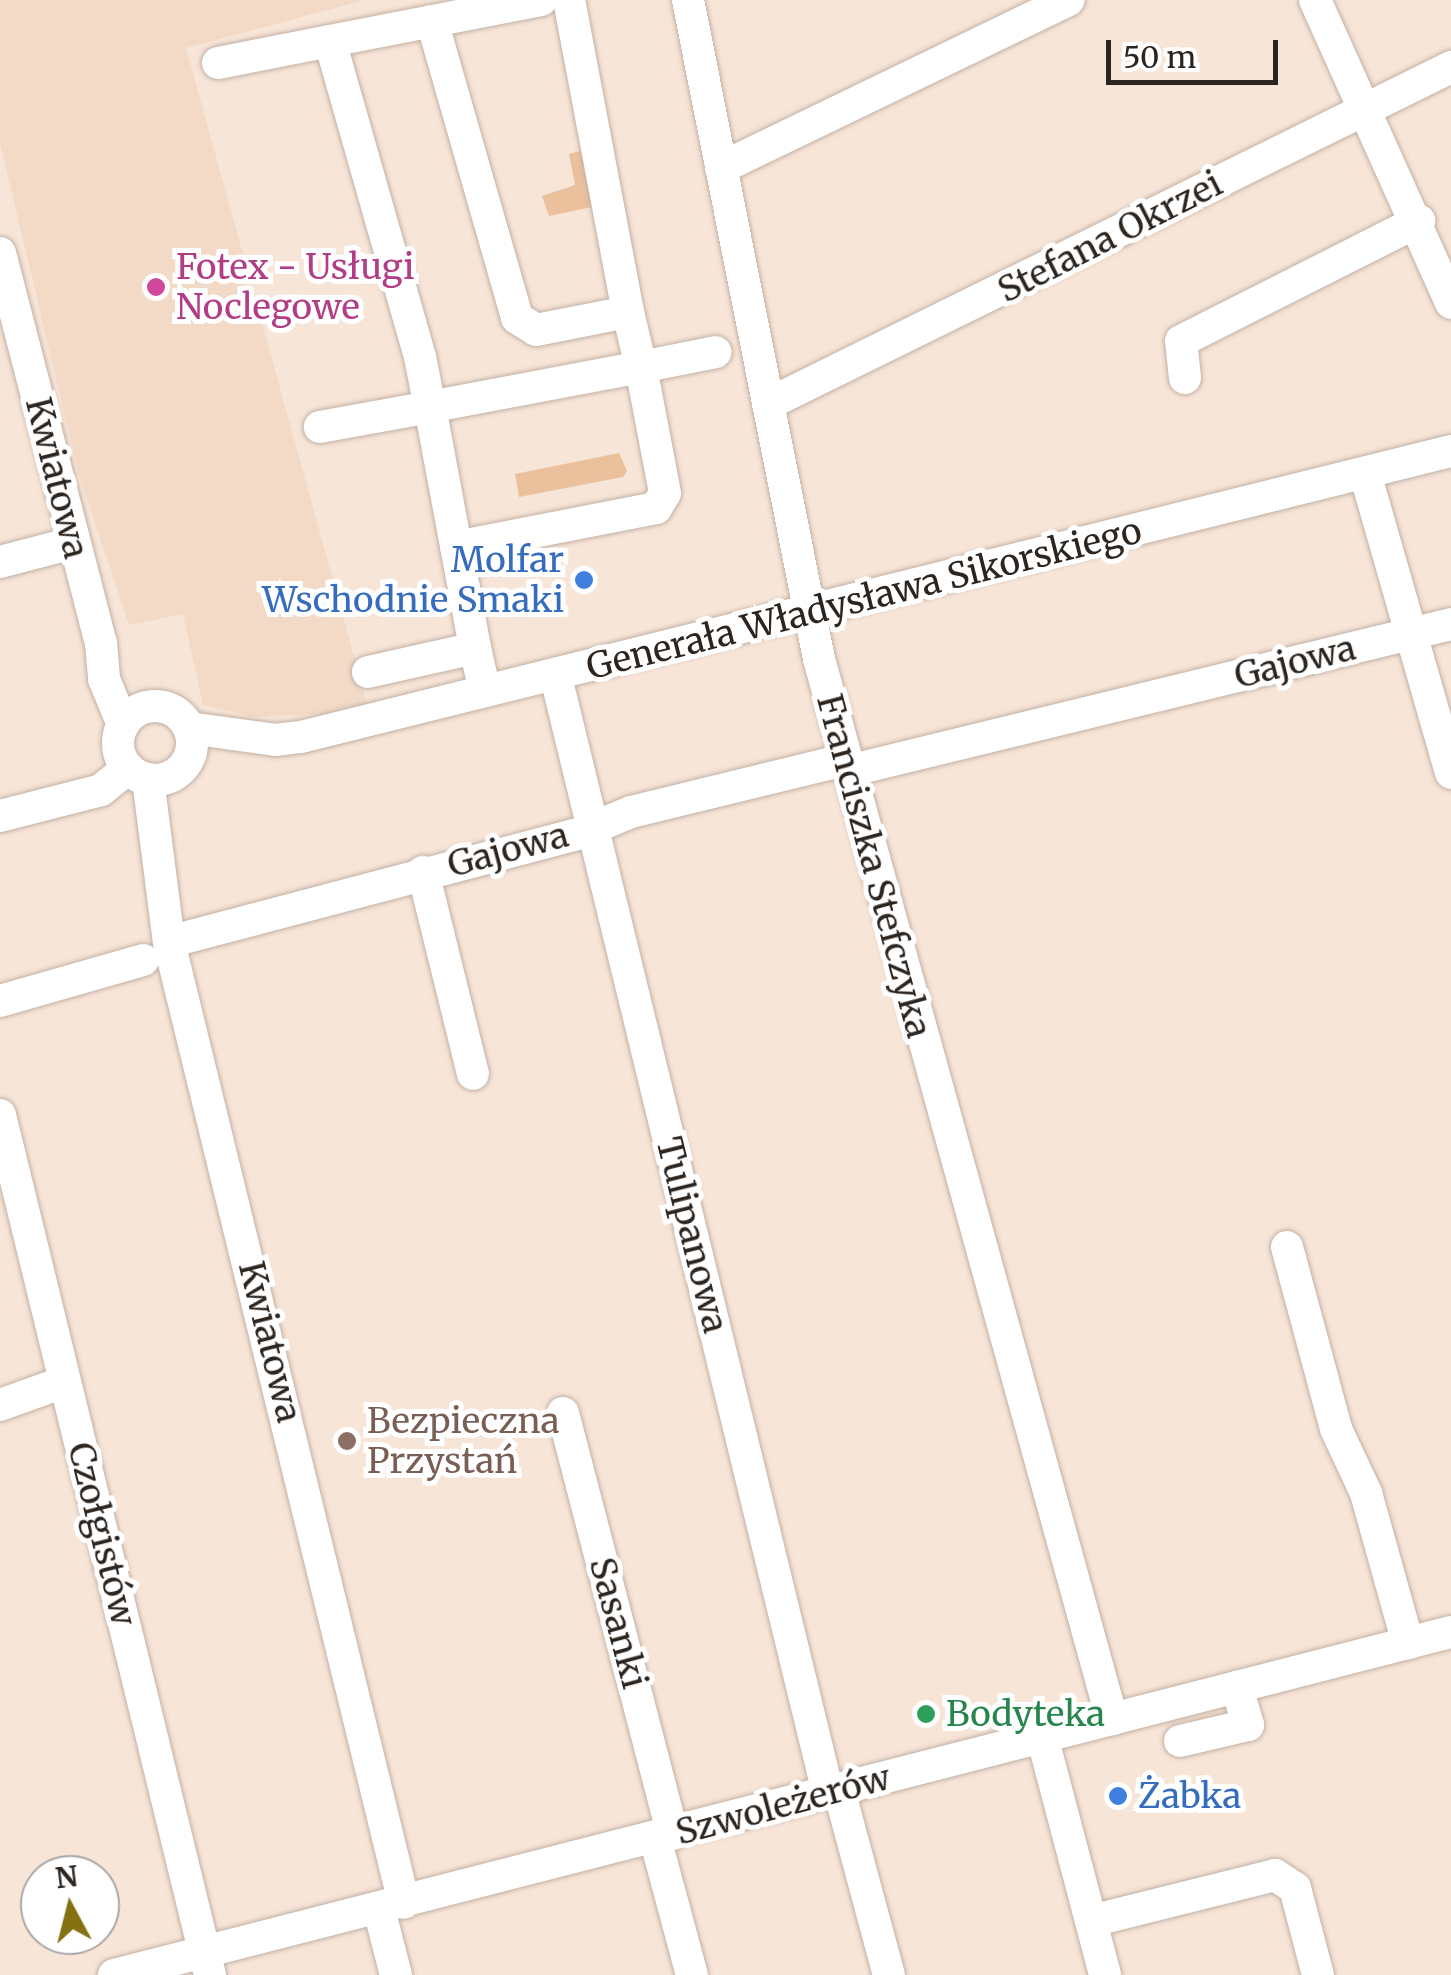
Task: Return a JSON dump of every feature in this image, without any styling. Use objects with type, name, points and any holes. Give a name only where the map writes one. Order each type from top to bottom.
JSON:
[{"type":"street","points":[[218,62],[541,0]]},
{"type":"street","points":[[456,547],[656,508],[665,492],[569,0]]},
{"type":"street","name":"Franciszka Stefczyka","points":[[688,0],[810,613],[847,766],[1112,1719]]},
{"type":"street","points":[[721,168],[1069,0]]},
{"type":"street","points":[[1315,0],[1419,221],[1451,303]]},
{"type":"street","points":[[432,22],[520,324],[536,330],[628,312]]},
{"type":"street","points":[[330,41],[430,407],[478,661],[368,672]]},
{"type":"street","name":"Stefana Okrzei","points":[[768,404],[1451,67]]},
{"type":"street","points":[[1186,378],[1181,340],[1419,221]]},
{"type":"street","name":"Kwiatowa","points":[[0,253],[101,644],[104,679],[123,725]]},
{"type":"street","points":[[320,427],[716,352]]},
{"type":"street","name":"Generała Władysława Sikorskiego","points":[[188,761],[556,677],[1451,451]]},
{"type":"street","points":[[1365,473],[1451,773]]},
{"type":"street","points":[[0,562],[73,544]]},
{"type":"street","name":"Gajowa","points":[[0,1000],[287,911],[581,833],[592,823],[1451,624]]},
{"type":"street","name":"Kwiatowa","points":[[101,644],[152,706]]},
{"type":"street","name":"Tulipanowa","points":[[556,677],[834,1791],[888,1975]]},
{"type":"street","points":[[0,816],[102,790],[138,774],[171,777],[188,761],[189,728],[174,711],[152,706],[123,725],[118,743],[138,774]]},
{"type":"street","name":"Generała Władysława Sikorskiego","points":[[189,728],[275,740]]},
{"type":"street","name":"Kwiatowa","points":[[138,774],[156,951],[392,1906],[396,1975]]},
{"type":"street","points":[[423,872],[473,1074]]},
{"type":"street","name":"Czołgistów","points":[[0,1115],[208,1964]]},
{"type":"street","points":[[1287,1247],[1336,1429],[1366,1493],[1408,1643]]},
{"type":"street","points":[[0,1405],[64,1382]]},
{"type":"street","name":"Sasanki","points":[[563,1413],[664,1836],[692,1975]]},
{"type":"street","name":"Szwoleżerów","points":[[114,1975],[208,1964],[392,1906],[1451,1632]]},
{"type":"street","points":[[1180,1742],[1248,1724],[1237,1686]]},
{"type":"street","points":[[1042,1736],[1105,1975]]},
{"type":"street","points":[[1091,1921],[1276,1875],[1295,1888],[1318,1975]]},
{"type":"shaded area","points":[[0,0],[365,0],[186,48],[367,703],[322,714],[253,717],[203,705],[183,614],[129,625],[79,475],[0,143]]},
{"type":"shaded area","points":[[581,151],[592,207],[549,216],[542,196],[575,185],[569,154]]},
{"type":"shaded area","points":[[619,453],[627,471],[623,477],[519,497],[515,474]]},
{"type":"place","name":"Fotex - Usługi Noclegowe","points":[[156,287]]},
{"type":"place","name":"Molfar Wschodnie Smaki","points":[[584,580]]},
{"type":"place","name":"Bezpieczna Przystań","points":[[347,1441]]},
{"type":"place","name":"Bodyteka","points":[[926,1714]]},
{"type":"place","name":"Żabka","points":[[1118,1796]]}]
